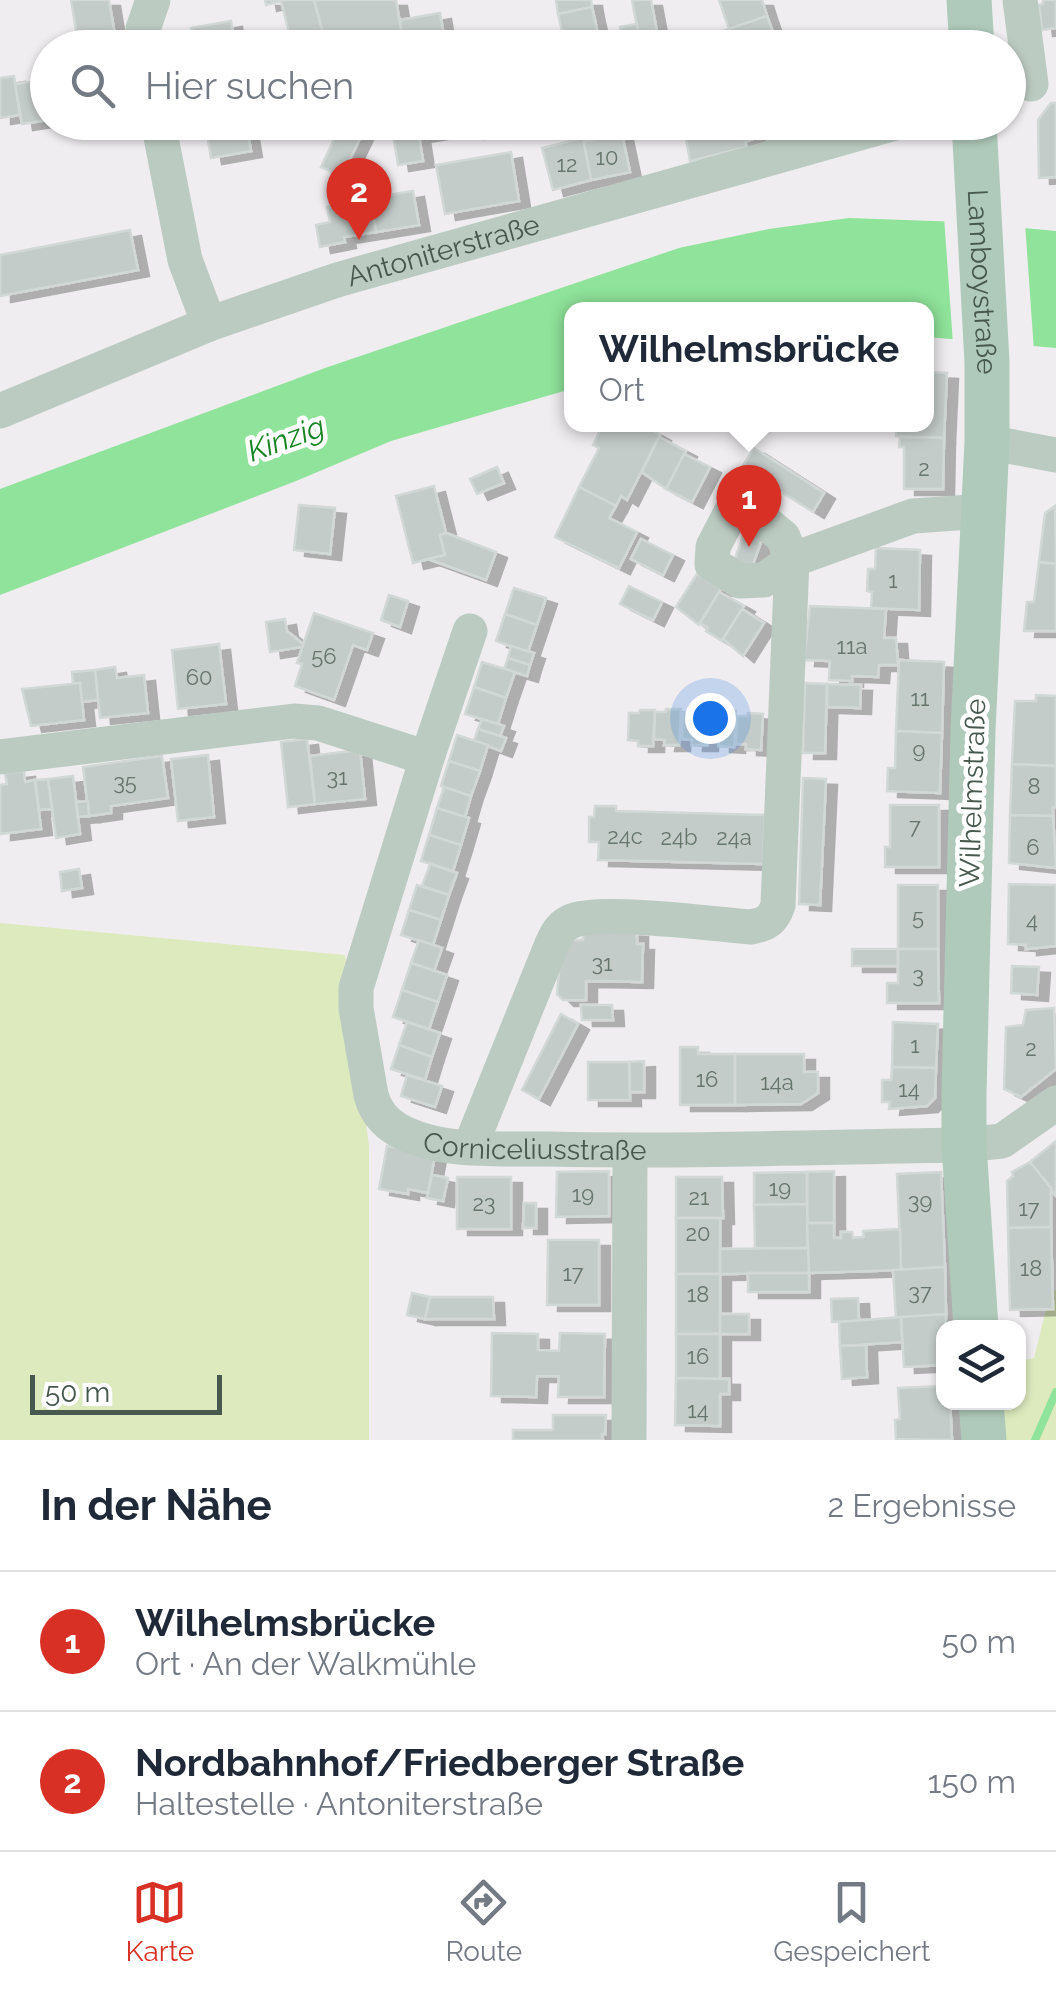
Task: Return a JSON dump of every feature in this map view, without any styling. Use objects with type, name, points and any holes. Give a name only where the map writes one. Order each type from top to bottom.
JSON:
[{"type":"main road","points":[[970,0],[971,30]]},
{"type":"main road","name":"Lamboystraße","points":[[975,140],[987,362],[987,442]]},
{"type":"main road","name":"Wilhelmstraße","points":[[975,1320],[964,1145],[973,730],[987,442]]},
{"type":"main road","points":[[982,1410],[984,1440]]},
{"type":"street","points":[[143,30],[152,0]]},
{"type":"street","points":[[1020,0],[1024,30]]},
{"type":"street","points":[[1026,42],[1032,85]]},
{"type":"street","points":[[162,140],[185,260],[210,324]]},
{"type":"street","name":"Antoniterstraße","points":[[0,412],[210,324],[337,280],[835,140]]},
{"type":"street","points":[[987,442],[1056,455]]},
{"type":"street","points":[[470,1147],[552,944],[568,922],[601,917],[751,927],[774,917],[778,905],[792,560],[913,516],[985,511]]},
{"type":"street","name":"Corniceliusstraße","points":[[470,631],[426,758],[356,988],[374,1108],[400,1131],[434,1142],[470,1147],[630,1150],[964,1145],[1002,1141],[1056,1103]]},
{"type":"street","points":[[0,757],[294,721],[318,723],[426,758]]},
{"type":"street","points":[[629,1440],[630,1150]]},
{"type":"shaded area","points":[[0,923],[345,955],[369,1147],[369,1440],[0,1440]]},
{"type":"shaded area","points":[[1056,1290],[1056,1440],[1003,1440],[1001,1410],[1026,1410],[1026,1360],[1034,1358],[1050,1293]]},
{"type":"water","name":"Kinzig","points":[[849,218],[1056,231],[1056,348],[934,338],[934,302],[564,302],[564,391],[391,441],[0,595],[0,489],[325,368],[679,248],[769,229]]},
{"type":"pier","points":[[944,217],[1025,223],[1034,351],[953,344]]},
{"type":"building","points":[[71,0],[109,0],[114,30],[76,30]]},
{"type":"building","points":[[265,0],[314,0],[322,30],[288,30],[281,1],[266,5]]},
{"type":"building","points":[[314,0],[396,0],[401,30],[322,30]]},
{"type":"building","points":[[556,0],[591,0],[592,7],[558,14]]},
{"type":"building","points":[[632,0],[651,0],[657,30],[638,30]]},
{"type":"building","points":[[719,0],[762,0],[767,16],[729,29]]},
{"type":"building","points":[[1043,0],[1056,0],[1056,28],[1042,30],[1039,5]]},
{"type":"building","points":[[592,7],[597,30],[562,30],[558,14]]},
{"type":"building","points":[[440,13],[443,30],[401,30],[400,20]]},
{"type":"building","points":[[767,16],[772,30],[726,30]]},
{"type":"building","points":[[231,21],[232,30],[191,30]]},
{"type":"building","points":[[637,24],[638,30],[620,30]]},
{"type":"building","points":[[14,76],[20,115],[0,118],[0,78]]},
{"type":"building","points":[[30,82],[30,123],[22,124],[15,84]]},
{"type":"building","points":[[1051,103],[1056,103],[1056,177],[1039,178],[1038,120]]},
{"type":"building","points":[[208,140],[249,140],[251,151],[211,158]]},
{"type":"building","points":[[334,140],[359,140],[342,176],[321,167]]},
{"type":"building","points":[[394,140],[420,140],[423,161],[398,165]]},
{"type":"building","points":[[583,140],[591,180],[553,190],[542,148]]},
{"type":"building","points":[[623,140],[630,172],[591,180],[583,142]]},
{"type":"building","points":[[686,140],[750,140],[745,142],[747,147],[690,161]]},
{"type":"building","points":[[511,152],[519,201],[445,214],[436,165]]},
{"type":"building","points":[[413,191],[419,225],[376,232],[370,198]]},
{"type":"building","points":[[370,198],[376,232],[344,237],[345,242],[320,247],[316,225],[330,222],[327,207]]},
{"type":"building","points":[[130,230],[138,270],[0,296],[0,255]]},
{"type":"building","points":[[934,372],[947,373],[944,438],[896,436],[896,432],[934,432]]},
{"type":"building","points":[[599,432],[660,435],[627,500],[621,496],[616,506],[579,487],[599,448],[593,445]]},
{"type":"building","points":[[659,437],[686,451],[666,489],[642,472]]},
{"type":"building","points":[[900,437],[944,438],[943,489],[904,489],[904,447],[899,447]]},
{"type":"building","points":[[754,448],[824,493],[813,512],[742,467]]},
{"type":"building","points":[[684,454],[710,467],[692,502],[666,489]]},
{"type":"building","points":[[497,467],[504,483],[477,494],[470,479]]},
{"type":"building","points":[[434,486],[446,533],[440,535],[445,555],[413,563],[396,496]]},
{"type":"building","points":[[579,487],[616,506],[609,518],[637,532],[619,568],[555,537]]},
{"type":"building","points":[[299,505],[335,508],[330,554],[294,550]]},
{"type":"building","points":[[1055,506],[1056,564],[1039,562],[1045,513]]},
{"type":"building","points":[[747,525],[765,531],[751,570],[733,564]]},
{"type":"building","points":[[446,533],[496,552],[486,580],[428,559],[445,555],[440,535]]},
{"type":"building","points":[[641,539],[673,555],[663,575],[631,559]]},
{"type":"building","points":[[876,548],[920,550],[919,610],[871,608],[868,569],[875,569]]},
{"type":"building","points":[[1039,562],[1056,564],[1056,631],[1024,631],[1027,602],[1034,602]]},
{"type":"building","points":[[697,574],[721,589],[699,625],[676,607]]},
{"type":"building","points":[[629,586],[662,602],[653,620],[620,604]]},
{"type":"building","points":[[514,588],[546,598],[537,625],[505,614]]},
{"type":"building","points":[[719,592],[744,606],[722,641],[700,623]]},
{"type":"building","points":[[389,595],[408,601],[400,627],[381,620]]},
{"type":"building","points":[[810,606],[886,609],[884,638],[896,638],[898,665],[879,665],[878,677],[829,680],[830,661],[804,660]]},
{"type":"building","points":[[742,609],[764,623],[743,656],[723,639]]},
{"type":"building","points":[[314,613],[373,633],[367,650],[353,645],[334,700],[295,686],[302,664],[297,663]]},
{"type":"building","points":[[505,614],[537,625],[528,652],[496,641]]},
{"type":"building","points":[[285,619],[287,631],[302,647],[270,652],[266,622]]},
{"type":"building","points":[[219,644],[226,704],[178,709],[172,650]]},
{"type":"building","points":[[511,646],[534,653],[530,665],[508,658]]},
{"type":"building","points":[[508,658],[530,665],[527,676],[504,669]]},
{"type":"building","points":[[899,660],[944,662],[942,733],[896,731]]},
{"type":"building","points":[[482,662],[515,672],[506,698],[474,687]]},
{"type":"building","points":[[115,667],[117,678],[144,675],[148,713],[100,718],[95,670]]},
{"type":"building","points":[[95,670],[98,700],[81,702],[80,683],[73,684],[72,672]]},
{"type":"building","points":[[80,683],[84,720],[31,726],[22,689]]},
{"type":"building","points":[[805,683],[827,684],[825,753],[803,753]]},
{"type":"building","points":[[827,684],[861,685],[860,708],[827,707]]},
{"type":"building","points":[[474,687],[506,698],[498,724],[465,714]]},
{"type":"building","points":[[1036,695],[1056,696],[1056,766],[1012,764],[1015,701],[1036,701]]},
{"type":"building","points":[[681,709],[679,745],[664,745],[665,740],[654,739],[655,712]]},
{"type":"building","points":[[708,709],[707,745],[692,745],[692,740],[682,739],[683,712]]},
{"type":"building","points":[[655,710],[653,746],[638,746],[638,741],[628,740],[629,713]]},
{"type":"building","points":[[736,711],[734,747],[719,746],[719,741],[709,740],[710,713]]},
{"type":"building","points":[[763,714],[761,750],[736,744],[737,716]]},
{"type":"building","points":[[482,719],[504,726],[500,736],[478,729]]},
{"type":"building","points":[[478,729],[506,738],[501,751],[474,741]]},
{"type":"building","points":[[896,731],[942,733],[940,793],[887,791],[888,768],[895,768]]},
{"type":"building","points":[[457,735],[488,745],[480,771],[449,761]]},
{"type":"building","points":[[307,739],[315,804],[288,807],[281,742]]},
{"type":"building","points":[[360,750],[365,799],[315,804],[310,756]]},
{"type":"building","points":[[208,755],[214,817],[178,821],[171,759]]},
{"type":"building","points":[[162,756],[168,798],[111,806],[111,813],[89,816],[83,767]]},
{"type":"building","points":[[449,761],[480,771],[471,796],[441,786]]},
{"type":"building","points":[[1012,764],[1056,766],[1053,816],[1010,815]]},
{"type":"building","points":[[24,771],[25,782],[35,780],[41,829],[0,834],[0,785],[7,784],[5,773]]},
{"type":"building","points":[[73,776],[80,834],[56,838],[48,779]]},
{"type":"building","points":[[803,778],[826,779],[820,905],[799,904]]},
{"type":"building","points":[[48,779],[52,809],[39,810],[35,780]]},
{"type":"building","points":[[444,787],[471,796],[465,817],[437,808]]},
{"type":"building","points":[[88,801],[89,816],[78,817],[76,802]]},
{"type":"building","points":[[890,805],[939,805],[939,867],[885,867],[885,847],[890,847]]},
{"type":"building","points":[[595,806],[616,806],[616,811],[765,815],[763,864],[598,860],[599,842],[589,842],[589,817],[594,817]]},
{"type":"building","points":[[437,808],[469,818],[461,845],[429,835]]},
{"type":"building","points":[[1010,815],[1053,816],[1056,868],[1009,863]]},
{"type":"building","points":[[429,835],[461,845],[453,871],[421,861]]},
{"type":"building","points":[[430,864],[457,873],[449,895],[422,886]]},
{"type":"building","points":[[79,869],[82,888],[62,891],[60,872]]},
{"type":"building","points":[[1009,884],[1056,885],[1056,946],[1026,949],[1026,945],[1008,944]]},
{"type":"building","points":[[417,885],[449,895],[441,920],[409,910]]},
{"type":"building","points":[[898,885],[938,885],[938,949],[898,949]]},
{"type":"building","points":[[409,910],[441,920],[433,945],[401,935]]},
{"type":"building","points":[[583,929],[637,931],[637,944],[643,944],[642,982],[586,981],[586,1000],[563,1000],[557,994],[561,949],[567,940],[583,940]]},
{"type":"building","points":[[419,940],[442,948],[434,971],[411,963]]},
{"type":"building","points":[[852,949],[898,949],[898,966],[852,966]]},
{"type":"building","points":[[898,949],[938,949],[939,1003],[887,1003],[887,983],[898,983]]},
{"type":"building","points":[[411,963],[447,975],[438,1002],[402,990]]},
{"type":"building","points":[[1012,966],[1039,967],[1037,995],[1011,993]]},
{"type":"building","points":[[402,990],[438,1002],[429,1029],[393,1017]]},
{"type":"building","points":[[581,1005],[612,1005],[613,1020],[582,1020]]},
{"type":"building","points":[[1054,1008],[1056,1069],[1021,1097],[1004,1089],[1006,1027],[1023,1025],[1026,1010]]},
{"type":"building","points":[[561,1014],[578,1024],[539,1099],[522,1090]]},
{"type":"building","points":[[407,1022],[440,1033],[432,1057],[399,1045]]},
{"type":"building","points":[[893,1022],[938,1024],[936,1068],[892,1067]]},
{"type":"building","points":[[399,1045],[432,1057],[425,1080],[391,1069]]},
{"type":"building","points":[[680,1047],[698,1047],[698,1054],[735,1054],[735,1105],[680,1105]]},
{"type":"building","points":[[735,1054],[804,1054],[804,1072],[818,1072],[818,1093],[801,1104],[735,1105]]},
{"type":"building","points":[[644,1061],[644,1092],[630,1092],[629,1062]]},
{"type":"building","points":[[588,1062],[629,1062],[630,1100],[588,1100]]},
{"type":"building","points":[[892,1067],[936,1068],[935,1098],[927,1106],[889,1109],[890,1102],[882,1102],[882,1080],[891,1080]]},
{"type":"building","points":[[407,1075],[442,1086],[435,1107],[401,1096]]},
{"type":"building","points":[[1056,1141],[1056,1196],[1030,1162]]},
{"type":"building","points":[[387,1146],[435,1155],[428,1193],[379,1189]]},
{"type":"building","points":[[1030,1162],[1051,1188],[1051,1227],[1008,1228],[1007,1181],[1012,1172]]},
{"type":"building","points":[[609,1171],[609,1216],[556,1217],[557,1172]]},
{"type":"building","points":[[834,1171],[834,1223],[807,1223],[807,1172]]},
{"type":"building","points":[[807,1172],[807,1204],[754,1205],[754,1173]]},
{"type":"building","points":[[941,1172],[945,1267],[901,1270],[897,1174]]},
{"type":"building","points":[[432,1175],[448,1178],[443,1201],[427,1198]]},
{"type":"building","points":[[457,1177],[511,1177],[511,1229],[457,1229]]},
{"type":"building","points":[[676,1177],[722,1177],[723,1218],[676,1218]]},
{"type":"building","points":[[524,1203],[536,1203],[536,1228],[523,1228]]},
{"type":"building","points":[[807,1204],[808,1248],[755,1248],[754,1205]]},
{"type":"building","points":[[676,1218],[720,1218],[720,1274],[676,1274]]},
{"type":"building","points":[[807,1223],[834,1223],[834,1238],[841,1238],[841,1232],[852,1232],[853,1238],[864,1237],[863,1231],[900,1229],[901,1270],[809,1273]]},
{"type":"building","points":[[1051,1227],[1053,1309],[1010,1310],[1008,1228]]},
{"type":"building","points":[[548,1240],[599,1240],[599,1305],[547,1305]]},
{"type":"building","points":[[808,1248],[809,1273],[720,1274],[720,1249]]},
{"type":"building","points":[[945,1267],[946,1314],[896,1318],[893,1270]]},
{"type":"building","points":[[748,1273],[809,1273],[809,1292],[748,1292]]},
{"type":"building","points":[[676,1274],[720,1274],[720,1334],[676,1334]]},
{"type":"building","points":[[412,1293],[430,1297],[425,1319],[407,1315]]},
{"type":"building","points":[[430,1297],[493,1297],[494,1319],[425,1319]]},
{"type":"building","points":[[858,1298],[859,1321],[832,1322],[831,1299]]},
{"type":"building","points":[[720,1314],[749,1314],[749,1334],[720,1334]]},
{"type":"building","points":[[946,1314],[946,1320],[936,1320],[936,1365],[904,1367],[901,1317]]},
{"type":"building","points":[[901,1317],[902,1342],[840,1346],[839,1322]]},
{"type":"building","points":[[492,1333],[538,1334],[538,1350],[559,1351],[560,1333],[605,1334],[604,1397],[558,1397],[559,1376],[537,1376],[536,1397],[491,1396]]},
{"type":"building","points":[[676,1334],[720,1334],[720,1379],[676,1378]]},
{"type":"building","points":[[866,1345],[867,1377],[842,1379],[840,1346]]},
{"type":"building","points":[[676,1378],[729,1379],[729,1394],[720,1394],[720,1426],[675,1425]]},
{"type":"building","points":[[936,1386],[936,1410],[950,1410],[952,1440],[896,1439],[895,1420],[900,1419],[898,1388]]},
{"type":"building","points":[[553,1415],[606,1415],[603,1440],[513,1440],[513,1430],[553,1430]]},
{"type":"waterway","points":[[1035,1440],[1056,1392]]},
{"type":"place","name":"Nordbahnhof/Friedberger Straße","points":[[359,240]]},
{"type":"place","name":"Wilhelmsbrücke","points":[[749,547]]}]
